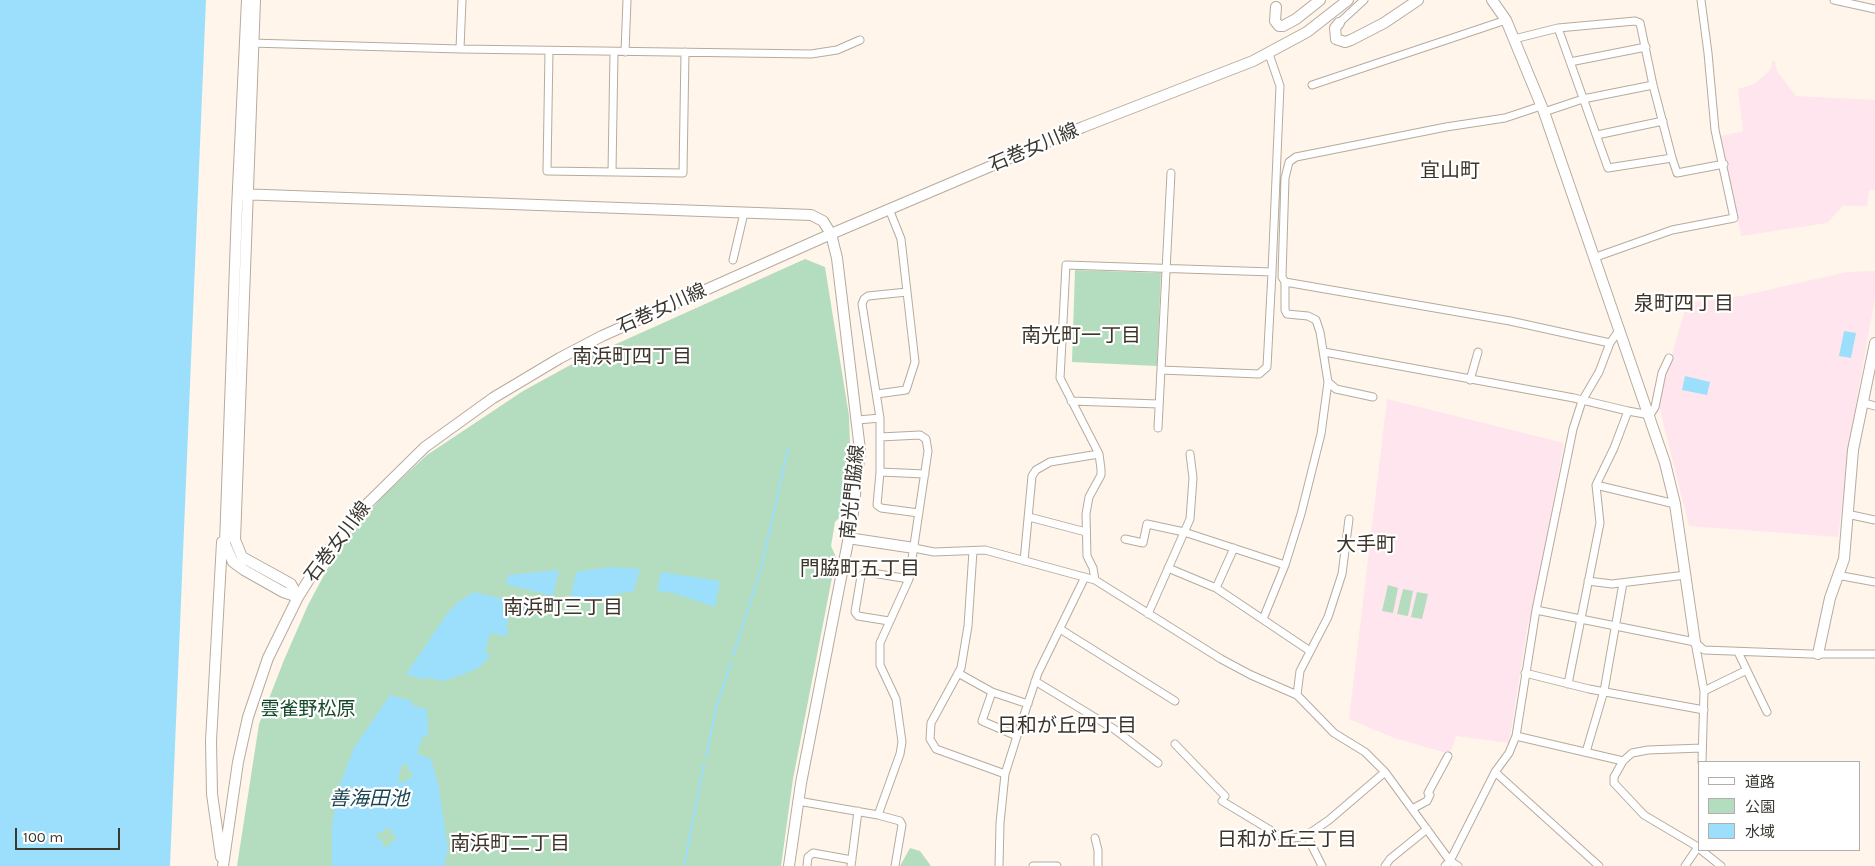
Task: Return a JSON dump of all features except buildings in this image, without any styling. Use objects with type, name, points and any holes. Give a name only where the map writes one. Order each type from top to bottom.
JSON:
[{"type":"street","points":[[247,0],[249,43]]},
{"type":"street","points":[[223,865],[212,794],[211,741],[249,43],[255,0]]},
{"type":"street","points":[[460,49],[462,0]]},
{"type":"street","points":[[624,52],[626,0]]},
{"type":"street","points":[[1276,4],[1275,21],[1279,26],[1283,26],[1296,20],[1320,0]]},
{"type":"street","name":"石巻女川線","points":[[223,865],[238,762],[248,717],[268,658],[298,597],[323,557],[382,487],[425,447],[493,398],[560,358],[602,336],[889,209],[1083,127],[1269,54],[1328,18],[1348,0]]},
{"type":"street","points":[[1364,0],[1335,28],[1336,38],[1345,42],[1351,40],[1384,23],[1418,0]]},
{"type":"street","points":[[1492,0],[1506,20],[1514,39],[1542,109],[1596,257],[1650,415],[1675,504],[1704,691],[1702,761]]},
{"type":"street","points":[[1596,257],[1672,230],[1734,218],[1724,164],[1715,130],[1708,53],[1700,0]]},
{"type":"street","points":[[1834,0],[1875,9]]},
{"type":"street","points":[[1312,85],[1506,20]]},
{"type":"street","points":[[1514,39],[1558,28],[1635,21],[1640,23],[1653,85],[1677,173],[1724,164]]},
{"type":"street","points":[[1558,28],[1608,168],[1672,158]]},
{"type":"street","points":[[249,43],[549,51],[811,54],[837,50],[860,40]]},
{"type":"street","points":[[1570,62],[1646,47]]},
{"type":"street","points":[[549,51],[547,172],[683,174],[685,52]]},
{"type":"street","points":[[612,172],[614,52]]},
{"type":"street","points":[[1161,370],[1259,374],[1267,367],[1280,86],[1269,54]]},
{"type":"street","points":[[1263,619],[1285,565],[1301,514],[1321,434],[1328,382],[1324,352],[1316,320],[1308,316],[1287,314],[1285,282],[1282,277],[1286,178],[1289,162],[1296,157],[1446,127],[1505,118],[1583,99],[1653,85]]},
{"type":"street","points":[[1597,135],[1663,121]]},
{"type":"street","points":[[1158,428],[1171,173]]},
{"type":"street","points":[[1277,177],[1286,178]]},
{"type":"street","points":[[242,194],[811,215],[823,220],[831,234]]},
{"type":"street","points":[[242,194],[235,540],[242,556],[291,584],[298,597]]},
{"type":"street","points":[[877,394],[906,390],[915,362],[901,239],[889,209]]},
{"type":"street","points":[[733,260],[744,213]]},
{"type":"street","name":"南光門脇線","points":[[789,866],[798,802],[848,538],[858,474],[858,420],[837,258],[831,234]]},
{"type":"street","points":[[1095,580],[1093,568],[1087,556],[1086,514],[1089,497],[1101,475],[1099,454],[1060,378],[1066,265],[1272,272]]},
{"type":"street","points":[[1285,282],[1510,322],[1610,343]]},
{"type":"street","points":[[907,292],[868,296],[862,304],[880,418],[880,472],[877,505],[881,508],[919,513]]},
{"type":"street","points":[[1448,864],[1495,772],[1509,753],[1516,736],[1536,610],[1573,429],[1582,401],[1599,372],[1610,343],[1620,328]]},
{"type":"street","points":[[1818,654],[1837,575],[1844,559],[1852,450],[1872,377],[1875,343]]},
{"type":"street","points":[[1324,352],[1650,415]]},
{"type":"street","points":[[1470,380],[1478,352]]},
{"type":"street","points":[[1650,415],[1655,407],[1662,373],[1669,358]]},
{"type":"street","points":[[1328,382],[1336,389],[1373,397]]},
{"type":"street","points":[[1071,401],[1159,404]]},
{"type":"street","points":[[1864,402],[1875,406]]},
{"type":"street","points":[[1568,684],[1600,523],[1596,485],[1614,448],[1628,411]]},
{"type":"street","points":[[858,420],[880,418]]},
{"type":"street","points":[[878,815],[900,754],[902,742],[896,698],[880,665],[878,653],[889,621],[909,579],[928,451],[926,439],[920,435],[880,437]]},
{"type":"street","points":[[1024,561],[1032,476],[1036,470],[1050,462],[1099,454]]},
{"type":"street","points":[[1148,614],[1190,519],[1193,478],[1190,454]]},
{"type":"street","points":[[880,472],[925,474]]},
{"type":"street","points":[[1596,485],[1675,504]]},
{"type":"street","points":[[1847,514],[1875,520]]},
{"type":"street","points":[[1028,517],[1086,532]]},
{"type":"street","points":[[1297,695],[1300,671],[1328,617],[1342,574],[1349,519]]},
{"type":"street","points":[[1125,539],[1143,543],[1147,524],[1184,532],[1285,565]]},
{"type":"street","points":[[224,525],[226,544],[233,562],[283,592],[298,597]]},
{"type":"street","points":[[848,538],[934,552],[993,552],[1095,580],[1250,675],[1297,695],[1334,733],[1366,752],[1385,772],[1427,829],[1448,864],[1458,866]]},
{"type":"street","points":[[1216,588],[1234,548]]},
{"type":"street","points":[[973,551],[965,645],[961,668],[929,730],[936,749],[1006,774]]},
{"type":"street","points":[[1168,568],[1216,588],[1310,651]]},
{"type":"street","points":[[889,621],[858,616],[855,612],[861,576],[866,572],[909,579]]},
{"type":"street","points":[[1588,581],[1623,583],[1686,575]]},
{"type":"street","points":[[1837,575],[1875,582]]},
{"type":"street","points":[[999,866],[1000,823],[1006,774],[1017,736],[1035,681],[1085,577]]},
{"type":"street","points":[[1586,752],[1604,692],[1623,583]]},
{"type":"street","points":[[1536,610],[1695,642],[1704,650],[1875,654]]},
{"type":"street","points":[[1060,629],[1175,701]]},
{"type":"street","points":[[1738,652],[1745,671],[1767,712]]},
{"type":"street","points":[[1704,691],[1745,671]]},
{"type":"street","points":[[958,673],[992,692],[1028,704]]},
{"type":"street","points":[[1525,673],[1604,692],[1704,710]]},
{"type":"street","points":[[1035,681],[1114,729],[1140,747],[1158,763]]},
{"type":"street","points":[[992,692],[982,721],[1017,736]]},
{"type":"street","points":[[1516,736],[1623,761]]},
{"type":"street","points":[[1175,744],[1224,799],[1285,839],[1306,834],[1329,820],[1385,772]]},
{"type":"street","points":[[1698,847],[1644,815],[1614,783],[1614,778],[1623,761],[1638,752],[1702,748]]},
{"type":"street","points":[[1412,809],[1427,801],[1430,794],[1428,793],[1448,756]]},
{"type":"street","points":[[1495,772],[1599,866]]},
{"type":"street","points":[[798,802],[858,811],[900,822],[902,826],[895,866]]},
{"type":"street","points":[[807,866],[808,857],[813,853],[851,863],[858,811]]},
{"type":"street","points":[[1385,866],[1390,859],[1427,829]]},
{"type":"street","points":[[1306,834],[1322,866]]},
{"type":"street","points":[[1095,838],[1098,850],[1098,866]]},
{"type":"street","points":[[1685,866],[1698,849]]},
{"type":"street","points":[[1702,851],[1720,866]]},
{"type":"street","points":[[1033,866],[1057,866]]},
{"type":"shaded area","points":[[1772,61],[1775,61],[1777,71],[1796,96],[1875,100],[1875,190],[1869,190],[1867,206],[1843,206],[1827,223],[1741,236],[1721,136],[1743,131],[1738,89],[1754,84],[1764,76],[1771,68]]},
{"type":"shaded area","points":[[1875,271],[1875,298],[1855,409],[1838,537],[1689,526],[1658,402],[1687,303],[1741,296],[1847,272]]},
{"type":"shaded area","points":[[1387,399],[1564,443],[1533,610],[1528,623],[1509,743],[1456,736],[1450,754],[1394,738],[1349,719]]},
{"type":"green space","name":"雲雀野松原","points":[[805,259],[825,267],[849,416],[850,444],[842,515],[835,522],[831,546],[836,557],[793,779],[781,866],[237,866],[259,724],[284,660],[308,605],[332,560],[355,528],[384,495],[427,455],[523,391],[574,363]]},
{"type":"green space","points":[[1075,270],[1161,273],[1157,366],[1072,362]]},
{"type":"green space","points":[[1388,585],[1398,588],[1393,613],[1382,611]]},
{"type":"green space","points":[[1403,589],[1413,591],[1408,616],[1397,614]]},
{"type":"green space","points":[[1417,592],[1428,594],[1422,619],[1411,617]]},
{"type":"green space","points":[[910,848],[920,851],[931,866],[900,866]]},
{"type":"water","points":[[0,0],[206,0],[170,866],[0,866]]},
{"type":"water","points":[[1844,331],[1856,333],[1851,358],[1839,356]]},
{"type":"water","points":[[1685,376],[1710,382],[1707,395],[1682,390]]},
{"type":"water","points":[[610,567],[640,569],[634,591],[569,604],[576,572]]},
{"type":"water","points":[[559,570],[553,596],[506,584],[508,575]]},
{"type":"water","points":[[661,572],[720,581],[715,607],[673,593],[657,591]]},
{"type":"water","points":[[474,592],[540,608],[523,614],[511,610],[506,629],[510,631],[505,636],[490,633],[485,653],[491,655],[480,667],[443,681],[426,677],[424,680],[406,674],[447,614],[458,602]]},
{"type":"water","name":"善海田池","points":[[390,695],[412,701],[411,705],[427,709],[428,737],[423,736],[417,753],[431,759],[438,783],[448,849],[444,866],[332,866],[332,825],[338,789],[354,748]],"holes":[[[402,764],[409,766],[408,771],[413,773],[411,779],[406,778],[404,783],[398,781]],[[385,828],[391,829],[391,834],[396,835],[395,842],[390,841],[389,847],[382,846],[383,840],[377,839],[378,832],[384,833]]]},
{"type":"waterway","points":[[733,655],[761,569],[788,448]]},
{"type":"waterway","points":[[706,757],[716,708],[731,662]]},
{"type":"waterway","points":[[684,866],[704,764]]},
{"type":"district","name":"宜山町","points":[[1450,171]]},
{"type":"district","name":"泉町四丁目","points":[[1684,304]]},
{"type":"district","name":"南光町一丁目","points":[[1081,336]]},
{"type":"district","name":"南浜町四丁目","points":[[632,357]]},
{"type":"district","name":"大手町","points":[[1366,545]]},
{"type":"district","name":"門脇町五丁目","points":[[860,569]]},
{"type":"district","name":"南浜町三丁目","points":[[563,608]]},
{"type":"district","name":"日和が丘四丁目","points":[[1067,726]]},
{"type":"district","name":"日和が丘三丁目","points":[[1287,840]]},
{"type":"district","name":"南浜町二丁目","points":[[510,844]]}]
